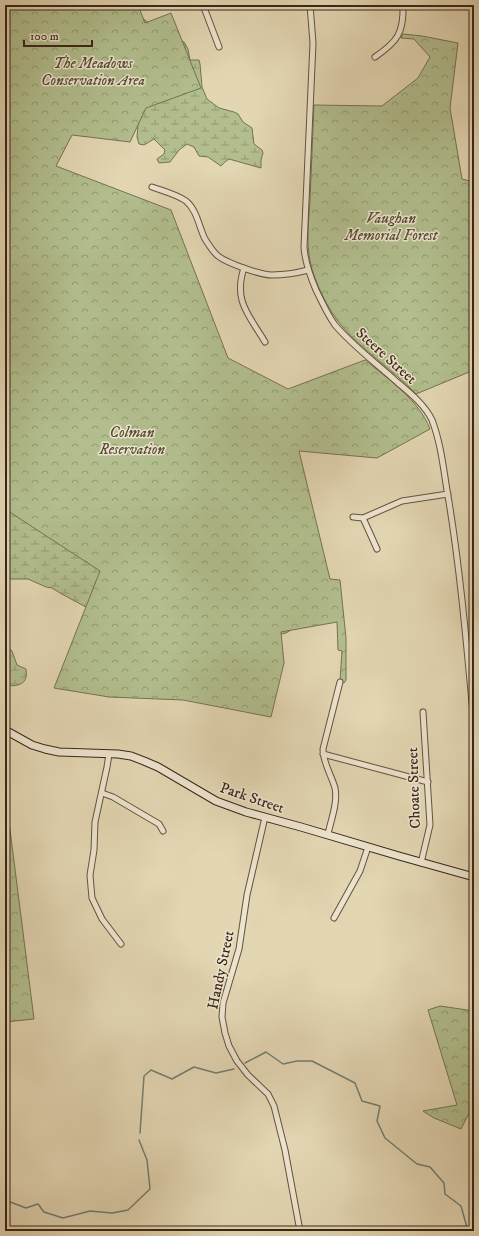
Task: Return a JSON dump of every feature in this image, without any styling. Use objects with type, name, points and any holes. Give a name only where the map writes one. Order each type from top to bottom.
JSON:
[{"type":"main road","name":"Park Street","points":[[5,730],[32,745],[45,749],[66,752],[118,754],[144,761],[216,801],[246,812],[328,834],[474,877]]},
{"type":"street","points":[[203,5],[219,47]]},
{"type":"street","name":"Steere Street","points":[[310,5],[313,43],[304,247],[305,259],[308,270],[324,307],[334,324],[346,337],[411,394],[431,418],[439,444],[448,494],[460,580],[474,724]]},
{"type":"street","points":[[375,57],[388,48],[399,35],[402,25],[403,5]]},
{"type":"street","points":[[152,187],[170,193],[187,202],[197,218],[204,236],[219,257],[244,268],[259,273],[272,275],[298,273],[308,270]]},
{"type":"street","points":[[244,268],[241,277],[241,300],[265,342]]},
{"type":"street","points":[[353,517],[363,518],[402,501],[448,494]]},
{"type":"street","points":[[363,518],[377,549]]},
{"type":"street","points":[[328,834],[336,794],[323,754],[324,743],[340,682]]},
{"type":"street","name":"Choate Street","points":[[421,862],[430,825],[423,712]]},
{"type":"street","points":[[109,754],[95,822],[94,850],[90,875],[92,895],[96,908],[102,919],[121,944]]},
{"type":"street","points":[[323,754],[428,782]]},
{"type":"street","points":[[102,793],[113,797],[159,824],[163,831]]},
{"type":"street","name":"Handy Street","points":[[265,817],[247,895],[239,949],[223,1003],[222,1017],[229,1046],[237,1061],[248,1075],[268,1094],[274,1106],[285,1150],[300,1231]]},
{"type":"street","points":[[334,918],[360,871],[368,847]]},
{"type":"green space","name":"Colman Reservation","points":[[5,5],[138,5],[145,23],[171,13],[201,88],[146,108],[130,142],[72,135],[56,166],[171,210],[228,358],[288,389],[365,360],[411,399],[425,418],[430,429],[377,458],[299,451],[330,579],[340,580],[346,638],[346,680],[344,683],[340,681],[342,651],[338,650],[337,622],[281,632],[284,663],[271,717],[183,700],[109,697],[54,688],[100,571],[5,509]]},
{"type":"green space","name":"The Meadows Conservation Area","points":[[140,16],[157,30],[184,42],[188,49],[190,60],[199,60],[202,87],[207,99],[219,108],[238,114],[243,122],[252,128],[254,144],[262,150],[263,153],[261,168],[229,159],[221,166],[208,157],[199,156],[194,147],[187,144],[179,150],[170,162],[159,163],[157,159],[164,154],[165,150],[154,139],[144,145],[139,144],[135,109],[5,22]]},
{"type":"green space","name":"Vaughan Memorial Forest","points":[[403,34],[458,43],[450,108],[462,179],[474,182],[474,370],[416,394],[359,344],[342,326],[322,295],[312,269],[308,246],[314,105],[382,106],[418,78],[430,57],[414,39],[401,38]]},
{"type":"green space","points":[[5,442],[299,625],[286,633],[277,635],[93,613],[84,606],[52,588],[28,579],[11,579],[5,576]]},
{"type":"green space","points":[[5,646],[12,651],[17,665],[26,669],[26,677],[24,682],[19,685],[12,686],[5,680]]},
{"type":"green space","points":[[5,804],[7,806],[34,1019],[5,1022]]},
{"type":"green space","points":[[440,1006],[474,1011],[474,1116],[469,1113],[461,1129],[434,1118],[423,1111],[457,1105],[428,1010]]},
{"type":"waterway","points":[[245,1063],[266,1052],[283,1064],[297,1061],[312,1061],[355,1083],[362,1101],[380,1106],[377,1121],[385,1138],[417,1164],[430,1167],[444,1183],[445,1194],[461,1206],[468,1231]]},
{"type":"waterway","points":[[140,1133],[144,1076],[151,1070],[172,1079],[194,1067],[216,1073],[234,1069]]},
{"type":"waterway","points":[[5,1200],[26,1208],[38,1204],[44,1212],[63,1218],[90,1211],[112,1213],[128,1210],[150,1189],[147,1160],[139,1140]]}]
